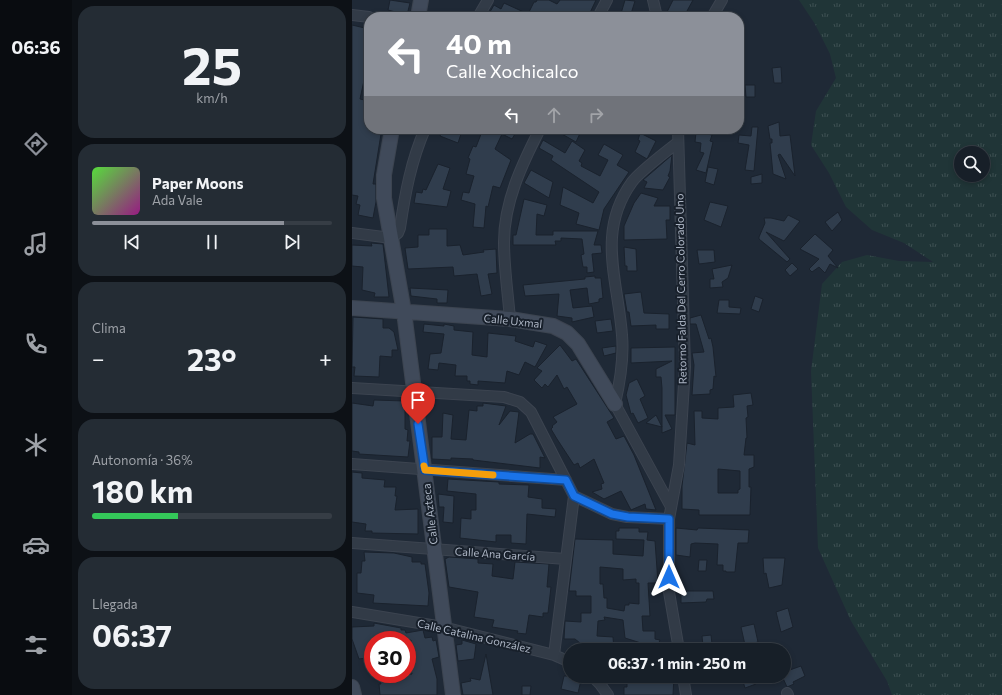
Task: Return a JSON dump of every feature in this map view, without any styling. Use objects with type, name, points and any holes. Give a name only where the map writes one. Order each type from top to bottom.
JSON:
[{"type":"street","points":[[419,12],[421,0]]},
{"type":"street","points":[[481,12],[488,0]]},
{"type":"street","points":[[601,12],[607,0]]},
{"type":"street","points":[[653,0],[656,12]]},
{"type":"street","points":[[715,12],[722,0]]},
{"type":"street","points":[[352,15],[364,16]]},
{"type":"street","name":"Calle Azteca","points":[[391,134],[384,175],[384,198],[404,312],[425,470],[443,627],[453,695]]},
{"type":"street","points":[[352,232],[391,238],[398,233],[416,150],[423,134]]},
{"type":"street","points":[[510,319],[504,242],[507,214],[514,186],[538,134]]},
{"type":"street","name":"Retorno Falda Del Cerro Colorado Uno","points":[[678,134],[684,367],[679,466],[670,505],[669,519],[669,592],[678,643]]},
{"type":"street","points":[[615,404],[620,382],[622,335],[611,261],[613,218],[632,181],[678,142]]},
{"type":"street","name":"Calle Uxmal","points":[[352,308],[510,319],[553,326],[567,333],[578,344],[615,404],[670,505]]},
{"type":"street","points":[[352,388],[414,393],[504,397],[520,402],[531,412],[574,496],[554,655]]},
{"type":"street","points":[[352,464],[566,480]]},
{"type":"street","points":[[574,496],[612,514],[628,517],[669,519]]},
{"type":"street","name":"Calle Ana García","points":[[352,543],[566,559]]},
{"type":"street","name":"Calle Catalina González","points":[[352,612],[443,627],[554,655],[563,659]]},
{"type":"street","points":[[599,683],[608,695]]},
{"type":"street","points":[[684,683],[686,695]]},
{"type":"street","points":[[352,688],[354,695]]},
{"type":"green space","points":[[799,0],[1002,0],[1002,695],[892,695],[887,681],[851,621],[818,548],[811,371],[822,284],[842,262],[867,255],[899,261],[933,262],[904,243],[872,230],[846,207],[829,173],[811,145],[816,111],[836,78],[830,54],[815,24]]},
{"type":"building","points":[[390,0],[410,3],[408,12],[396,12],[388,10]]},
{"type":"building","points":[[537,0],[549,0],[557,4],[560,0],[596,0],[590,12],[529,12],[534,2]]},
{"type":"building","points":[[625,0],[635,1],[632,12],[621,12]]},
{"type":"building","points":[[673,0],[693,0],[687,11],[689,12],[667,12]]},
{"type":"building","points":[[504,3],[524,12],[490,12],[494,5],[501,9]]},
{"type":"building","points":[[352,25],[364,28],[364,81],[360,99],[364,100],[364,134],[381,134],[373,184],[376,184],[376,202],[373,218],[358,215],[360,205],[356,204],[358,196],[352,195]]},
{"type":"building","points":[[781,67],[782,83],[774,83],[772,68]]},
{"type":"building","points":[[745,85],[755,85],[755,97],[746,97]]},
{"type":"building","points":[[779,122],[780,136],[790,135],[795,176],[780,154],[778,155],[786,179],[773,174],[770,143],[772,143],[772,139],[770,139],[768,126]]},
{"type":"building","points":[[752,127],[758,127],[754,171],[745,170],[749,145],[738,143],[739,135],[751,136]]},
{"type":"building","points":[[441,134],[461,134],[458,143],[440,136]]},
{"type":"building","points":[[481,134],[502,134],[495,149],[511,160],[500,188],[493,186],[488,207],[486,206],[484,228],[473,227],[475,204],[461,200],[463,192],[469,193],[474,176],[466,174],[470,159],[468,158],[473,146],[476,147]]},
{"type":"building","points":[[502,134],[515,134],[512,139]]},
{"type":"building","points":[[562,134],[580,134],[576,142]]},
{"type":"building","points":[[640,134],[642,134],[656,141],[647,159],[635,152],[640,141],[638,140]]},
{"type":"building","points":[[696,134],[712,135],[710,141],[713,142],[706,173],[696,170],[704,153],[700,152],[701,143],[695,142]]},
{"type":"building","points":[[543,140],[565,153],[572,141],[585,150],[579,161],[582,163],[581,166],[600,176],[608,160],[598,155],[604,144],[623,155],[617,165],[629,172],[604,209],[599,230],[576,224],[579,213],[560,205],[563,187],[593,203],[599,192],[551,160],[553,156],[539,148]]},
{"type":"building","points":[[672,155],[668,176],[670,177],[663,190],[644,188],[647,182],[643,180]]},
{"type":"building","points":[[438,164],[450,168],[443,189],[451,191],[447,207],[414,203],[416,192],[422,193],[423,189],[426,190]]},
{"type":"building","points":[[708,167],[718,169],[714,185],[705,182]]},
{"type":"building","points":[[531,170],[553,182],[549,198],[524,183]]},
{"type":"building","points":[[762,174],[762,183],[751,184],[751,177]]},
{"type":"building","points":[[641,193],[658,198],[654,206],[670,206],[670,220],[666,220],[667,239],[624,240],[624,226],[634,203]]},
{"type":"building","points":[[524,199],[547,205],[544,216],[537,214],[536,235],[553,235],[553,231],[598,231],[594,245],[601,245],[602,253],[592,254],[594,272],[587,273],[587,267],[583,267],[581,255],[584,254],[582,239],[561,238],[561,241],[555,241],[556,245],[513,245],[513,235],[516,235]]},
{"type":"building","points":[[710,202],[728,206],[721,227],[704,220]]},
{"type":"building","points":[[838,212],[842,220],[832,231],[825,222]]},
{"type":"building","points":[[788,215],[800,221],[784,241],[766,232],[790,259],[787,262],[759,239],[759,237],[765,223],[764,218],[784,221]]},
{"type":"building","points":[[429,229],[447,229],[447,246],[460,245],[463,255],[484,252],[483,250],[496,249],[497,273],[488,274],[492,294],[481,296],[477,274],[454,276],[453,267],[408,269],[405,248],[418,247],[418,235],[429,235]]},
{"type":"building","points":[[815,234],[833,250],[828,256],[838,268],[830,264],[825,273],[819,267],[812,272],[809,269],[819,259],[800,249]]},
{"type":"building","points":[[371,243],[383,244],[389,297],[374,297],[375,293],[362,290],[363,267],[352,266],[352,245],[372,246]]},
{"type":"building","points":[[624,247],[636,249],[637,271],[627,271],[627,266],[625,266]]},
{"type":"building","points":[[697,250],[714,250],[715,262],[699,264]]},
{"type":"building","points":[[792,263],[798,269],[790,276],[785,270]]},
{"type":"building","points":[[732,265],[728,278],[722,282],[723,287],[710,288],[710,279],[714,279],[712,269]]},
{"type":"building","points":[[595,276],[595,278],[601,278],[603,298],[599,299],[599,302],[589,304],[587,288],[570,290],[573,308],[592,306],[594,317],[572,322],[572,318],[557,316],[559,294],[525,296],[523,285],[585,279],[585,277]]},
{"type":"building","points":[[410,288],[448,290],[447,303],[437,303],[437,299],[411,296]]},
{"type":"building","points":[[641,292],[644,313],[669,314],[669,329],[656,329],[656,325],[631,326],[624,294]]},
{"type":"building","points":[[755,296],[763,299],[759,312],[751,309]]},
{"type":"building","points":[[719,300],[729,300],[729,307],[741,308],[740,314],[717,313]]},
{"type":"building","points":[[701,315],[709,339],[711,338],[716,377],[714,376],[713,389],[710,390],[710,394],[692,395],[694,365],[692,353],[704,352],[696,324],[690,324],[690,318]]},
{"type":"building","points":[[353,317],[383,319],[383,328],[389,328],[394,332],[398,350],[392,350],[392,357],[380,356],[379,377],[354,376],[355,367],[352,367]]},
{"type":"building","points":[[611,319],[613,331],[597,333],[595,321]]},
{"type":"building","points":[[424,324],[444,326],[444,324],[454,326],[454,330],[473,332],[472,355],[487,357],[488,333],[516,336],[515,341],[533,347],[535,341],[547,345],[535,367],[525,362],[519,375],[507,371],[505,383],[478,381],[478,385],[470,384],[470,381],[467,381],[467,376],[455,376],[456,365],[439,363],[438,370],[428,369],[430,354],[441,353],[444,334],[423,332]]},
{"type":"building","points":[[560,345],[572,361],[576,359],[614,418],[607,422],[616,439],[624,436],[634,455],[656,510],[646,509],[645,504],[631,510],[621,491],[604,499],[592,492],[602,489],[601,484],[604,483],[594,459],[580,468],[578,463],[574,465],[551,429],[557,422],[553,417],[577,404],[567,387],[564,389],[557,375],[548,387],[545,384],[542,388],[534,380],[542,371],[537,368]]},
{"type":"building","points":[[616,346],[616,353],[604,356],[602,348]]},
{"type":"building","points":[[675,347],[675,415],[665,415],[672,429],[662,433],[661,377],[656,377],[656,369],[672,361],[631,363],[631,348]]},
{"type":"building","points":[[637,379],[645,396],[640,399],[648,418],[638,423],[633,413],[631,414],[626,395],[629,383]]},
{"type":"building","points":[[751,393],[753,405],[747,406],[747,438],[744,455],[754,455],[754,467],[749,469],[749,487],[751,487],[750,515],[699,515],[699,510],[682,509],[682,486],[687,443],[695,445],[694,411],[702,411],[702,418],[718,419],[718,408],[734,407],[733,395]],"holes":[[[718,469],[740,471],[740,489],[738,490],[738,493],[718,493]]]},
{"type":"building","points":[[374,400],[405,401],[405,429],[408,430],[407,441],[410,441],[408,457],[359,454],[359,452],[352,451],[352,403],[373,406]]},
{"type":"building","points":[[483,403],[506,406],[499,425],[510,411],[519,412],[515,443],[530,434],[533,434],[545,458],[540,457],[540,468],[473,459],[432,459],[432,437],[442,437],[443,413],[453,415],[451,439],[466,440],[469,410],[477,411],[477,406],[483,406]]},
{"type":"building","points":[[656,415],[662,427],[646,423]]},
{"type":"building","points":[[352,472],[362,473],[362,478],[385,480],[384,487],[396,487],[395,496],[397,496],[395,510],[418,509],[418,534],[372,533],[372,531],[365,531],[366,524],[352,522]]},
{"type":"building","points":[[448,479],[499,482],[499,484],[529,485],[528,497],[542,499],[542,508],[556,509],[555,517],[527,514],[526,544],[511,543],[511,535],[496,535],[496,542],[460,538],[461,518],[471,519],[471,510],[476,510],[476,494],[447,491]]},
{"type":"building","points":[[438,494],[454,496],[453,523],[443,522],[444,507],[439,507]]},
{"type":"building","points":[[619,528],[639,528],[639,532],[648,532],[647,540],[655,541],[658,583],[648,583],[650,616],[642,616],[643,631],[655,631],[655,639],[660,640],[659,643],[641,643],[625,638],[623,620],[604,617],[605,620],[598,621],[597,636],[613,637],[613,643],[580,643],[575,639],[564,639],[565,621],[581,622],[581,613],[591,613],[591,596],[576,596],[576,591],[569,591],[575,539],[613,540],[613,554],[643,556],[644,540],[616,539],[616,531],[619,531]],"holes":[[[600,567],[623,569],[623,580],[636,579],[636,583],[639,583],[639,604],[629,603],[629,605],[625,605],[624,611],[607,608],[607,598],[604,598],[603,584],[600,584]]]},
{"type":"building","points":[[676,528],[697,530],[698,528],[749,530],[748,543],[738,543],[735,572],[723,571],[723,565],[717,565],[718,544],[691,544],[690,557],[676,555]]},
{"type":"building","points":[[364,552],[394,553],[412,557],[412,562],[421,562],[421,564],[425,564],[429,593],[428,606],[373,603],[374,595],[357,593],[357,573],[361,573],[362,561],[365,561]]},
{"type":"building","points":[[449,557],[478,559],[478,563],[493,564],[492,576],[513,579],[515,562],[549,564],[547,587],[551,587],[548,613],[543,613],[543,617],[529,615],[526,634],[517,633],[518,631],[492,627],[494,620],[474,617],[478,592],[449,587],[445,559]]},
{"type":"building","points":[[763,558],[785,558],[782,585],[769,588],[766,573],[764,574]]},
{"type":"building","points":[[699,560],[707,560],[706,571],[698,571]]},
{"type":"building","points":[[681,591],[713,591],[714,599],[707,599],[706,602],[681,603]]},
{"type":"building","points":[[788,608],[793,627],[781,632],[776,612]]},
{"type":"building","points":[[374,623],[401,628],[401,630],[405,631],[364,631],[364,658],[359,659],[352,639],[352,627],[374,626]]},
{"type":"building","points":[[754,624],[758,642],[745,643],[741,627]]},
{"type":"building","points":[[423,630],[425,638],[432,637],[433,641],[436,640],[439,657],[432,659],[437,679],[437,695],[380,695],[379,684],[416,683],[416,631]]},
{"type":"building","points":[[711,635],[712,643],[703,643],[702,636]]},
{"type":"building","points":[[462,640],[476,644],[474,659],[458,661],[456,645],[462,644]]},
{"type":"building","points":[[486,654],[493,695],[463,695],[461,683],[471,681],[470,678],[480,680]]},
{"type":"building","points":[[801,666],[805,676],[787,687],[785,683],[791,683],[791,670]]},
{"type":"building","points":[[563,680],[563,683],[580,683],[578,693],[561,689]]},
{"type":"building","points":[[627,683],[674,683],[673,695],[624,695],[624,687],[627,687]]},
{"type":"building","points":[[744,683],[756,683],[756,684],[745,688]]},
{"type":"building","points":[[522,686],[531,686],[530,695],[522,695]]},
{"type":"slow traffic","points":[[424,466],[425,470],[493,475]]},
{"type":"route","points":[[418,424],[425,470],[566,480],[574,496],[598,509],[612,514],[628,517],[669,519],[669,577]]}]
